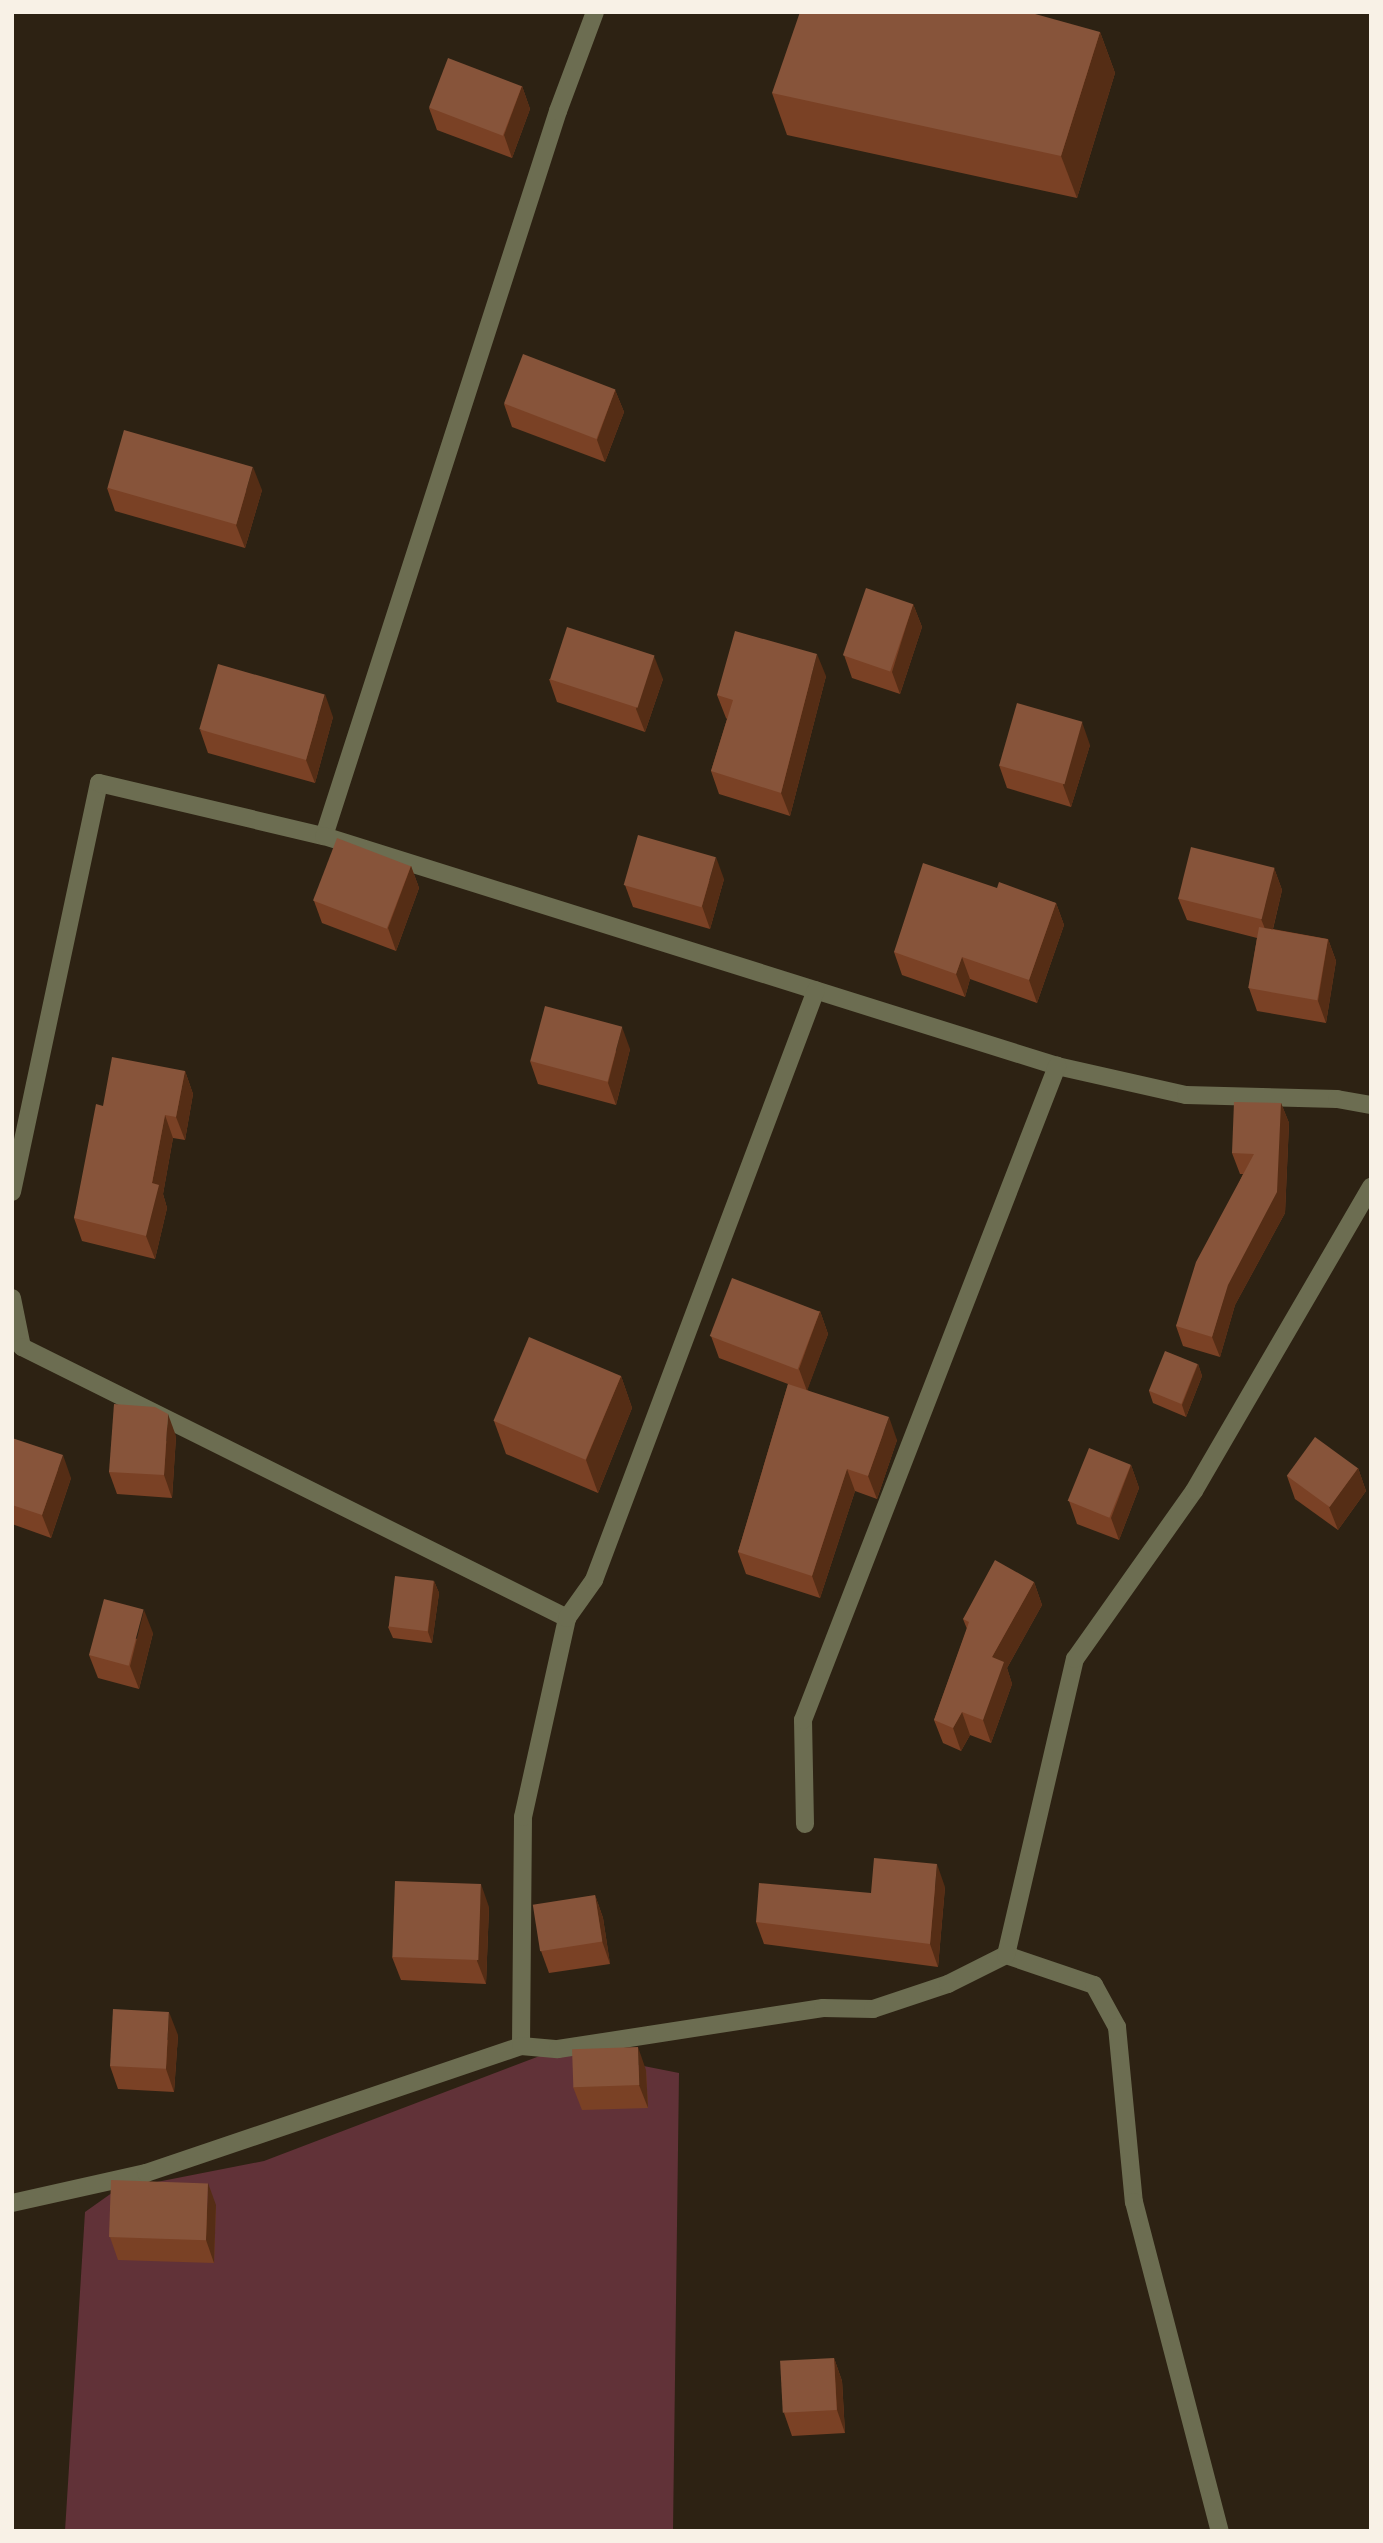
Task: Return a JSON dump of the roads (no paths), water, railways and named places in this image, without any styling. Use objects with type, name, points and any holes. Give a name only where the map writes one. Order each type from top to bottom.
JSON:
[{"type":"street","points":[[324,836],[558,111],[595,12]]},
{"type":"street","points":[[12,1192],[99,783],[324,836],[1057,1066],[1185,1095],[1337,1099],[1371,1105]]},
{"type":"street","points":[[520,2046],[523,1817],[568,1618],[594,1580],[816,990]]},
{"type":"street","points":[[805,1824],[803,1720],[1057,1066]]},
{"type":"street","points":[[1006,1955],[1075,1659],[1194,1491],[1371,1187]]},
{"type":"street","points":[[12,1298],[22,1347],[568,1618]]},
{"type":"street","points":[[12,2203],[146,2173],[520,2046],[558,2049],[823,2008],[873,2010],[947,1984],[1006,1955],[1094,1985],[1117,2028],[1133,2202],[1220,2531]]}]
